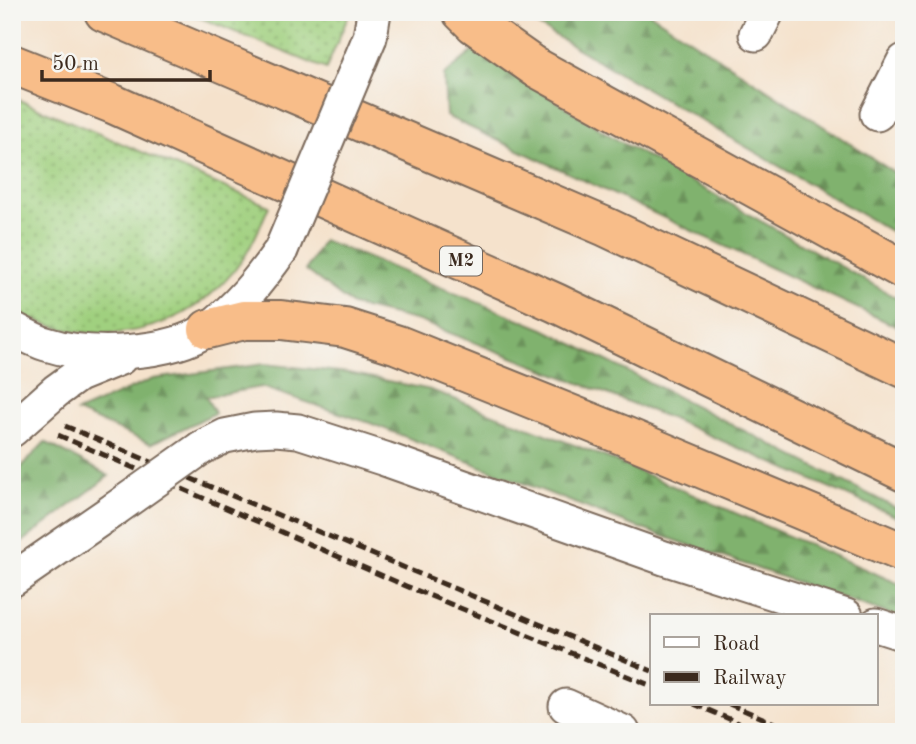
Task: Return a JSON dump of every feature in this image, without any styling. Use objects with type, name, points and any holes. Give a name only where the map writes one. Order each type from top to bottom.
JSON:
[{"type":"highway","points":[[104,12],[606,227],[904,368]]},
{"type":"highway","points":[[463,12],[474,24],[535,66],[904,270]]},
{"type":"highway","name":"M2","points":[[12,64],[113,104],[556,303],[904,472]]},
{"type":"highway","points":[[208,329],[244,320],[281,320],[345,328],[398,345],[904,553]]},
{"type":"street","points":[[12,430],[78,375],[135,352],[182,340],[208,329],[255,285],[281,250],[372,25]]},
{"type":"street","points":[[877,114],[904,61]]},
{"type":"street","points":[[12,328],[45,344],[80,352],[135,352]]},
{"type":"street","points":[[12,580],[201,448],[225,436],[276,429],[298,431],[385,459],[664,558],[840,614]]},
{"type":"street","points":[[878,626],[904,634]]},
{"type":"street","points":[[566,706],[623,732]]},
{"type":"green space","points":[[186,12],[350,12],[326,69]]},
{"type":"green space","points":[[515,12],[648,12],[904,179],[904,239]]},
{"type":"green space","points":[[476,49],[614,138],[904,302],[904,330],[446,116],[444,75]]},
{"type":"green space","points":[[12,97],[269,206],[243,259],[221,285],[196,306],[168,321],[138,330],[107,333],[75,331],[43,323],[12,310]]},
{"type":"green space","points":[[323,240],[544,329],[904,512],[904,520],[672,419],[419,321],[352,305],[306,270]]},
{"type":"green space","points":[[265,364],[349,373],[431,390],[608,458],[904,586],[904,619],[628,524],[370,423],[261,387],[206,397],[215,413],[151,444],[77,412],[153,379]]},
{"type":"green space","points":[[45,442],[109,476],[12,550],[12,477]]},
{"type":"railway","points":[[65,426],[650,670]]},
{"type":"railway","points":[[58,435],[406,586],[650,685]]},
{"type":"railway","points":[[699,706],[760,732]]},
{"type":"railway","points":[[734,706],[796,732]]}]
